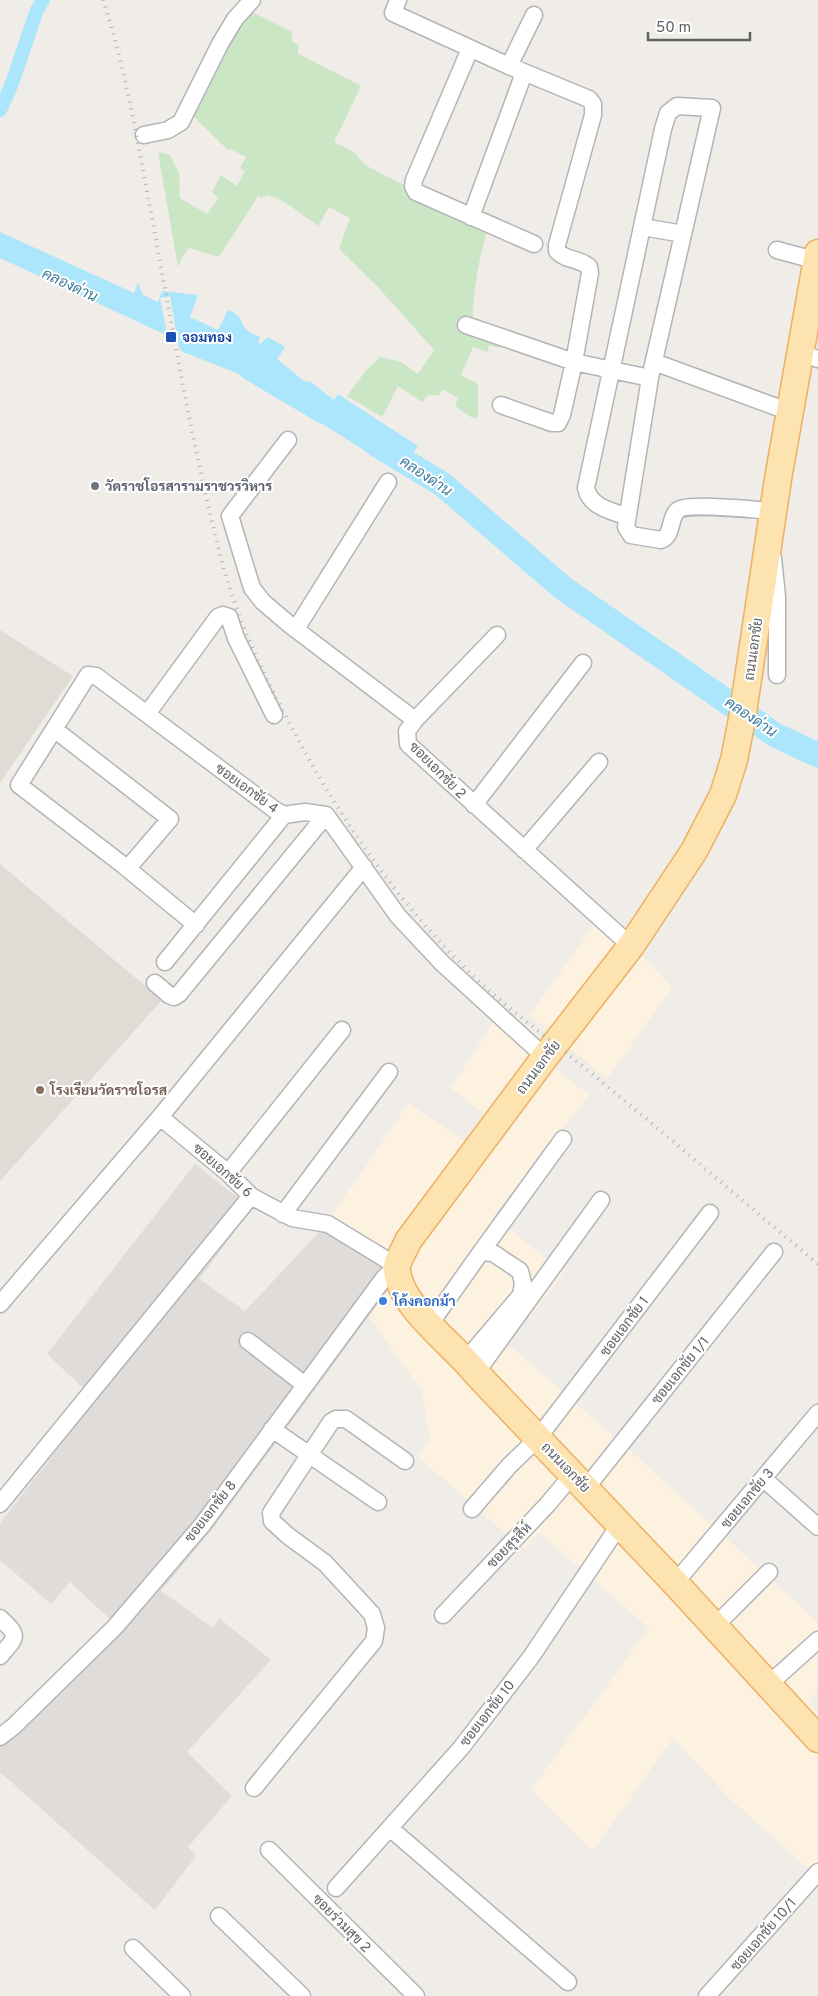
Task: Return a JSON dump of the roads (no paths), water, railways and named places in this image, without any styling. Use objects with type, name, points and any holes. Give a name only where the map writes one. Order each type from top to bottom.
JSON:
[{"type":"main road","name":"ถนนเอกชัย","points":[[818,258],[809,356],[790,412],[739,740],[723,795],[694,851],[631,946],[545,1057],[408,1241],[397,1266],[399,1278],[407,1298],[430,1324],[580,1481],[818,1739]]},
{"type":"street","points":[[144,135],[168,130],[182,122],[220,44],[235,19],[252,0]]},
{"type":"street","points":[[398,0],[394,13],[524,73],[589,99],[593,104],[593,116],[557,245],[557,251],[562,257],[584,262],[589,267],[590,273],[574,362],[562,415],[558,422],[552,423],[501,406]]},
{"type":"street","points":[[509,66],[534,15]]},
{"type":"street","points":[[470,49],[413,186],[416,192],[534,244]]},
{"type":"street","points":[[471,217],[524,73]]},
{"type":"street","points":[[627,517],[595,504],[587,495],[586,488],[668,113],[677,106],[712,108],[650,378],[626,527],[631,535],[661,540],[668,533],[675,513],[682,507],[774,511]]},
{"type":"street","points":[[643,227],[683,234]]},
{"type":"street","points":[[777,250],[818,258]]},
{"type":"street","points":[[466,325],[574,362],[650,378]]},
{"type":"street","points":[[654,362],[790,412]]},
{"type":"street","name":"ซอยเอกชัย 2","points":[[288,440],[230,516],[252,588],[263,602],[296,629],[415,720],[407,732],[408,744],[631,946]]},
{"type":"street","points":[[296,629],[388,482]]},
{"type":"street","points":[[768,544],[776,573],[777,675]]},
{"type":"street","points":[[147,714],[218,617],[223,615],[229,617],[236,638],[274,715]]},
{"type":"street","points":[[415,720],[497,635]]},
{"type":"street","points":[[474,805],[583,663]]},
{"type":"street","name":"ซอยเอกชัย 4","points":[[128,868],[18,786],[88,675],[96,676],[284,815],[305,812],[326,815]]},
{"type":"street","points":[[54,729],[170,819],[128,868],[196,925]]},
{"type":"street","points":[[524,850],[599,762]]},
{"type":"street","points":[[165,962],[284,815]]},
{"type":"street","points":[[155,983],[169,995],[174,997],[179,994],[326,815],[398,916],[430,950],[545,1057]]},
{"type":"street","points":[[0,1304],[160,1116],[364,868]]},
{"type":"street","points":[[228,1173],[342,1030]]},
{"type":"street","points":[[283,1214],[389,1072]]},
{"type":"street","name":"ซอยเอกชัย 6","points":[[160,1116],[228,1173],[251,1196],[292,1218],[328,1224],[397,1266]]},
{"type":"street","points":[[430,1324],[563,1139]]},
{"type":"street","points":[[0,1504],[251,1196]]},
{"type":"street","points":[[471,1366],[601,1200]]},
{"type":"street","name":"ซอยเอกชัย 1","points":[[472,1509],[509,1466],[538,1438],[710,1213]]},
{"type":"street","points":[[471,1366],[521,1295],[523,1283],[520,1270],[494,1253],[481,1252]]},
{"type":"street","name":"ซอยเอกชัย 1/1","points":[[580,1481],[774,1252]]},
{"type":"street","name":"ซอยเอกชัย 8","points":[[0,1737],[14,1726],[115,1627],[202,1524],[384,1278],[397,1266]]},
{"type":"street","points":[[248,1341],[305,1385]]},
{"type":"street","name":"ซอยเอกชัย 3","points":[[675,1583],[818,1413]]},
{"type":"street","points":[[254,1788],[374,1641],[376,1628],[372,1614],[325,1564],[287,1535],[270,1517],[271,1512],[308,1454],[336,1418],[346,1419],[405,1461]]},
{"type":"street","points":[[272,1429],[378,1502]]},
{"type":"street","points":[[764,1479],[818,1527]]},
{"type":"street","name":"ซอยสุรสีห์","points":[[443,1615],[547,1505],[580,1481]]},
{"type":"street","name":"ซอยเอกชัย 10","points":[[336,1888],[391,1829],[461,1748],[530,1657],[620,1524]]},
{"type":"street","points":[[715,1626],[769,1572]]},
{"type":"street","points":[[0,1618],[14,1631],[15,1635],[14,1640],[0,1656]]},
{"type":"street","points":[[768,1685],[818,1640]]},
{"type":"street","points":[[391,1829],[568,1982]]},
{"type":"street","name":"ซอยร่วมสุข 2","points":[[269,1850],[416,1996]]},
{"type":"street","name":"ซอยเอกชัย 10/1","points":[[708,1996],[818,1872]]},
{"type":"street","points":[[219,1916],[302,1996]]},
{"type":"street","points":[[133,1948],[182,1996]]},
{"type":"water","points":[[0,232],[134,293],[138,283],[143,295],[158,302],[162,291],[198,295],[190,317],[218,330],[228,310],[239,317],[248,331],[260,337],[258,343],[260,344],[268,337],[285,347],[277,359],[304,381],[311,382],[334,400],[338,394],[418,446],[398,472],[293,405],[297,392],[292,385],[284,383],[270,390],[252,379],[183,352],[162,333],[0,258]]},
{"type":"waterway","points":[[0,110],[11,86],[37,10],[43,0]]},
{"type":"waterway","name":"คลองด่าน","points":[[252,369],[325,412]]},
{"type":"waterway","name":"คลองด่าน","points":[[376,444],[442,484],[563,588],[775,735],[818,755]]},
{"type":"railway","points":[[103,0],[117,47],[128,95],[189,417],[208,506],[226,575],[233,599],[252,647],[316,771],[354,832],[396,890],[468,971],[531,1026],[625,1101],[818,1264]]},
{"type":"place","name":"จอมทอง","points":[[171,337]]},
{"type":"place","name":"วัดราชโอรสารามราชวรวิหาร","points":[[95,486]]},
{"type":"place","name":"โรงเรียนวัดราชโอรส","points":[[40,1090]]},
{"type":"place","name":"โค้งคอกม้า","points":[[383,1301]]}]
